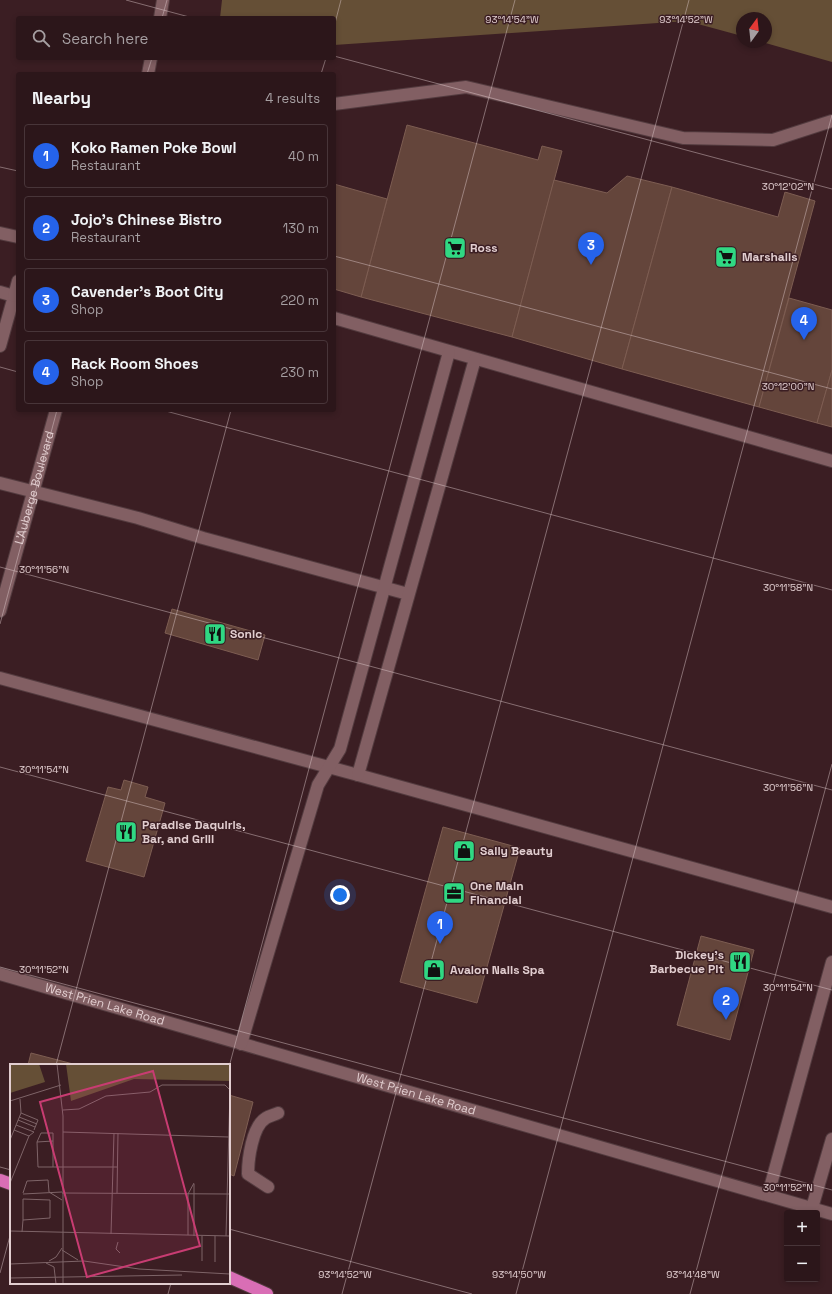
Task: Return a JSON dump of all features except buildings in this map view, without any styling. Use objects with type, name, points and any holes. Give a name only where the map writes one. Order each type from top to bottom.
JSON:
[{"type":"highway","points":[[230,1277],[267,1294]]},
{"type":"street","points":[[160,16],[163,0]]},
{"type":"street","points":[[148,72],[151,60]]},
{"type":"street","points":[[336,104],[466,88],[682,138],[774,140],[832,121]]},
{"type":"street","points":[[0,233],[16,237]]},
{"type":"street","points":[[0,346],[16,288]]},
{"type":"street","points":[[0,292],[14,296]]},
{"type":"street","points":[[336,319],[832,461]]},
{"type":"street","points":[[241,1044],[318,785],[340,749],[449,352]]},
{"type":"street","points":[[358,775],[475,359]]},
{"type":"street","name":"L'Auberge Boulevard","points":[[0,611],[55,412]]},
{"type":"street","points":[[0,483],[138,518],[203,538],[408,594]]},
{"type":"street","points":[[0,678],[358,775],[832,907]]},
{"type":"street","points":[[768,1195],[832,962]]},
{"type":"street","name":"West Prien Lake Road","points":[[0,974],[832,1214]]},
{"type":"street","points":[[268,1187],[248,1174],[248,1156],[255,1134],[264,1118],[278,1113]]},
{"type":"street","points":[[812,1208],[832,1139]]},
{"type":"shaded area","points":[[222,0],[832,0],[832,62],[772,45],[772,12],[736,12],[736,34],[687,21],[336,45],[336,16],[220,16]]},
{"type":"place","name":"Ross","points":[[455,248]]},
{"type":"place","name":"Marshalls","points":[[726,257]]},
{"type":"place","name":"Cavender's Boot City","points":[[591,265]]},
{"type":"place","name":"Rack Room Shoes","points":[[804,340]]},
{"type":"place","name":"Sonic","points":[[215,634]]},
{"type":"place","name":"Paradise Daquiris, Bar, and Grill","points":[[126,832]]},
{"type":"place","name":"Sally Beauty","points":[[464,851]]},
{"type":"place","name":"One Main Financial","points":[[454,893]]},
{"type":"place","name":"Koko Ramen Poke Bowl","points":[[440,944]]},
{"type":"place","name":"Dickey's Barbecue Pit","points":[[740,962]]},
{"type":"place","name":"Avalon Nails Spa","points":[[434,970]]},
{"type":"place","name":"Jojo's Chinese Bistro","points":[[726,1020]]}]
